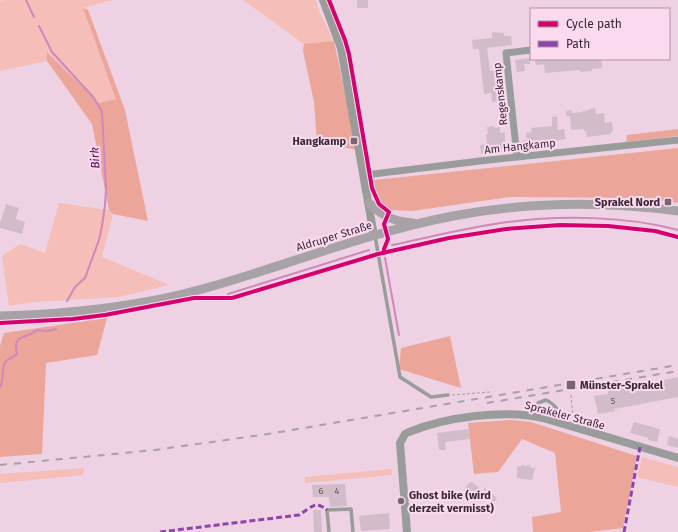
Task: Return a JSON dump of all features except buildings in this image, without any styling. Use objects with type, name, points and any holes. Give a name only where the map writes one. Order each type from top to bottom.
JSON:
[{"type":"main road","points":[[369,203],[379,213],[390,219],[416,223]]},
{"type":"main road","name":"Aldruper Straße","points":[[0,316],[72,312],[160,299],[206,288],[416,223],[490,210],[549,205],[613,205],[678,211]]},
{"type":"street","points":[[323,0],[341,48],[365,175],[374,236]]},
{"type":"street","name":"Regenskamp","points":[[518,157],[506,53],[530,50]]},
{"type":"street","name":"Am Hangkamp","points":[[365,175],[678,140]]},
{"type":"street","name":"Sprakeler Straße","points":[[407,532],[400,443],[405,434],[409,432],[444,422],[498,414],[522,414],[570,426],[678,458]]},
{"type":"lane","points":[[374,236],[400,377],[432,397],[448,395]]},
{"type":"lane","points":[[532,416],[538,403],[546,400],[553,405],[570,426]]},
{"type":"lane","points":[[329,532],[327,510],[351,509],[353,532]]},
{"type":"path","points":[[448,395],[490,392]]},
{"type":"path","points":[[570,395],[570,426]]},
{"type":"shaded area","points":[[113,0],[83,8],[117,99],[99,103],[48,52],[47,61],[0,71],[0,1]]},
{"type":"shaded area","points":[[243,0],[316,0],[319,11],[334,41],[304,44]]},
{"type":"shaded area","points":[[83,8],[88,10],[125,110],[148,221],[113,214],[109,210],[92,124],[47,61],[47,52],[99,103],[116,99]]},
{"type":"shaded area","points":[[334,41],[357,150],[317,142],[314,102],[303,51],[304,44]]},
{"type":"shaded area","points":[[678,129],[678,136],[626,142],[627,135]]},
{"type":"shaded area","points":[[678,148],[678,203],[644,198],[510,197],[412,211],[390,210],[376,199],[374,180]]},
{"type":"shaded area","points":[[59,203],[109,210],[113,214],[102,257],[169,285],[119,297],[34,302],[9,306],[2,256],[20,244],[45,253]]},
{"type":"shaded area","points":[[107,318],[97,355],[46,363],[42,454],[0,457],[0,346],[4,333]]},
{"type":"shaded area","points":[[450,336],[461,388],[399,369],[401,348]]},
{"type":"shaded area","points":[[510,420],[531,422],[637,456],[623,528],[590,532],[533,532],[532,517],[561,512],[555,453],[522,439],[498,472],[474,474],[468,423]]},
{"type":"shaded area","points":[[642,457],[678,467],[678,487],[637,477]]},
{"type":"shaded area","points":[[84,468],[83,475],[0,483],[0,474]]},
{"type":"shaded area","points":[[391,469],[392,475],[305,483],[305,477]]},
{"type":"waterway","name":"Birk","points":[[26,0],[34,17]]},
{"type":"waterway","name":"Birk","points":[[39,26],[52,52],[94,98],[102,112],[106,189],[102,226],[99,240],[85,278],[75,287],[67,301]]},
{"type":"waterway","points":[[392,245],[493,224],[549,218],[616,219],[658,225],[678,230]]},
{"type":"waterway","points":[[228,294],[369,250]]},
{"type":"waterway","points":[[385,258],[399,335]]},
{"type":"waterway","name":"Birk","points":[[0,387],[4,364],[7,360],[17,354],[16,343],[18,340],[37,330],[47,331],[56,329]]},
{"type":"railway","points":[[0,465],[155,450],[268,434],[678,365]]},
{"type":"railway","points":[[487,403],[678,371]]},
{"type":"marked path","points":[[624,532],[640,447]]},
{"type":"marked path","points":[[160,532],[299,515],[310,507],[316,505],[319,505],[327,510]]},
{"type":"cycle path","points":[[329,0],[349,54],[372,188],[379,204],[389,212],[384,224],[388,239],[384,253]]},
{"type":"cycle path","points":[[0,323],[73,319],[105,315],[194,298],[232,298],[378,254],[449,238],[506,229],[560,225],[608,226],[655,231],[678,237]]},
{"type":"place","name":"Hangkamp","points":[[354,141]]},
{"type":"place","name":"Sprakel Nord","points":[[668,202]]},
{"type":"place","name":"Münster-Sprakel","points":[[571,385]]},
{"type":"place","name":"Ghost bike (wird derzeit vermisst)","points":[[401,501]]}]
